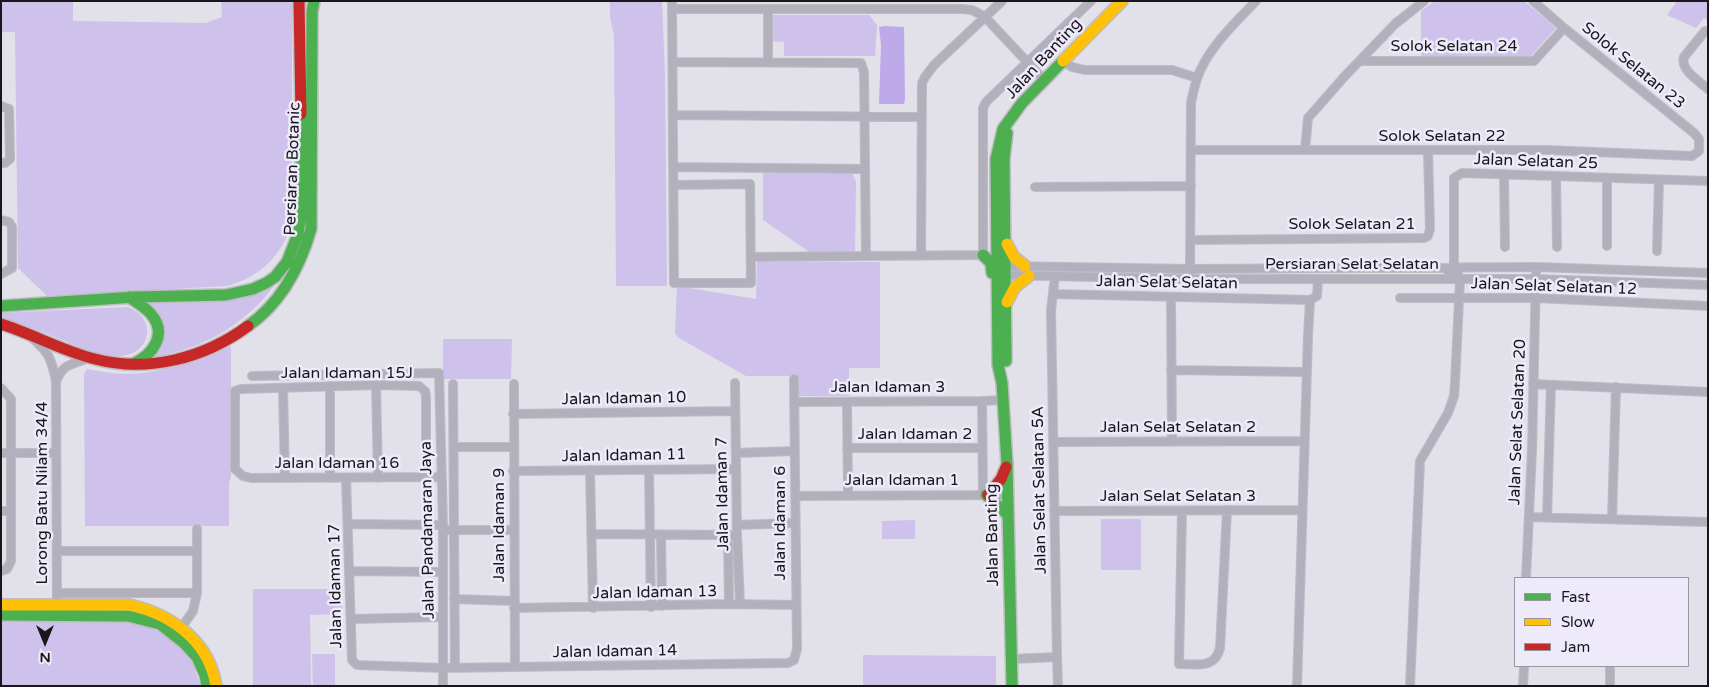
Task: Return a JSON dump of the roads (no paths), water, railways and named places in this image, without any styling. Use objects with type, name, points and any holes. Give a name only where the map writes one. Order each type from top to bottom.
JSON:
[{"type":"main road","name":"Persiaran Botanic","points":[[1,306],[129,297],[239,294],[265,284],[286,265],[298,236],[301,214],[300,9],[298,1]]},
{"type":"main road","name":"Persiaran Botanic","points":[[1,324],[88,358],[131,365],[156,364],[195,354],[221,342],[243,330],[271,306],[302,259],[311,229],[312,12],[314,1]]},
{"type":"main road","name":"Jalan Banting","points":[[1012,686],[1007,464],[1004,400],[998,365],[1002,304],[996,159],[1003,129],[1022,103],[1122,1]]},
{"type":"main road","name":"Jalan Banting","points":[[1001,270],[1005,236],[1005,151],[1011,119]]},
{"type":"main road","points":[[983,255],[992,264],[992,287],[1002,304],[1027,271],[1013,257],[1005,236]]},
{"type":"main road","points":[[129,297],[154,317],[158,329],[152,351],[144,359],[131,365]]},
{"type":"main road","points":[[1007,464],[1001,479],[986,495],[1008,515]]},
{"type":"main road","points":[[1,605],[57,599],[138,606],[161,616],[181,628],[202,648],[211,662],[216,686]]},
{"type":"main road","points":[[1,615],[128,616],[181,628]]},
{"type":"main road","points":[[160,624],[186,645],[201,662],[207,686]]},
{"type":"main road","points":[[181,628],[186,645]]},
{"type":"street","points":[[921,254],[922,90],[925,77],[934,65],[1002,1]]},
{"type":"street","points":[[751,257],[921,254],[983,255],[984,108],[986,102],[1091,1]]},
{"type":"street","points":[[1189,279],[1191,240],[1191,102],[1197,78],[1210,56],[1230,28],[1256,1]]},
{"type":"street","points":[[1305,150],[1308,118],[1396,24],[1424,1]]},
{"type":"street","name":"Solok Selatan 23","points":[[1533,1],[1694,133],[1699,139],[1699,151],[1692,156]]},
{"type":"street","points":[[674,185],[750,184],[751,282],[674,283],[672,5],[768,9],[972,10],[985,17],[1044,80]]},
{"type":"street","points":[[768,9],[768,62]]},
{"type":"street","name":"Solok Selatan 24","points":[[1360,61],[1534,61],[1564,28]]},
{"type":"street","points":[[1708,32],[1705,31],[1684,57],[1683,61],[1685,69],[1708,89]]},
{"type":"street","points":[[1062,61],[1072,67],[1085,70],[1172,70],[1197,78]]},
{"type":"street","points":[[673,62],[862,64],[864,72],[866,256]]},
{"type":"street","points":[[2,106],[7,107],[10,112],[11,156],[8,161],[3,162]]},
{"type":"street","points":[[673,115],[922,117]]},
{"type":"street","name":"Solok Selatan 22","points":[[1191,150],[1546,150],[1692,156]]},
{"type":"street","name":"Solok Selatan 21","points":[[1191,240],[1424,238],[1428,236],[1430,229],[1428,151]]},
{"type":"street","points":[[673,167],[865,169]]},
{"type":"street","name":"Jalan Selatan 25","points":[[1454,266],[1454,178],[1462,173],[1708,181]]},
{"type":"street","points":[[1504,174],[1505,247]]},
{"type":"street","points":[[1556,176],[1557,248]]},
{"type":"street","points":[[1606,246],[1607,178]]},
{"type":"street","points":[[1657,251],[1658,180]]},
{"type":"street","points":[[1035,187],[1191,186]]},
{"type":"street","points":[[1,220],[9,222],[12,227],[12,268],[1,274]]},
{"type":"street","name":"Persiaran Selat Selatan","points":[[1001,270],[1454,266],[1708,273]]},
{"type":"street","points":[[1410,686],[1420,461],[1448,413],[1454,396],[1460,279],[1459,274],[1455,271],[1436,270],[1428,267]]},
{"type":"street","name":"Jalan Selat Selatan 20","points":[[1526,577],[1537,267]]},
{"type":"street","name":"Persiaran Selat Selatan","points":[[1027,271],[1055,276],[1189,279],[1536,279],[1708,285]]},
{"type":"street","name":"Jalan Selat Selatan 5A","points":[[1055,276],[1051,310],[1058,686]]},
{"type":"street","points":[[1297,686],[1310,300],[1317,296],[1318,280]]},
{"type":"street","name":"Jalan Selat Selatan","points":[[1053,294],[1310,300]]},
{"type":"street","points":[[1171,297],[1172,442]]},
{"type":"street","name":"Jalan Selat Selatan 12","points":[[1400,298],[1536,298],[1708,306]]},
{"type":"street","name":"Lorong Batu Nilam 34/4","points":[[25,332],[47,352],[56,381],[57,599]]},
{"type":"street","name":"Lorong Batu Nilam 34/4","points":[[56,381],[62,369],[67,365],[88,358]]},
{"type":"street","points":[[1171,370],[1307,372]]},
{"type":"street","name":"Jalan Pandamaran Jaya","points":[[252,376],[439,373],[443,528],[443,686]]},
{"type":"street","name":"Jalan Idaman 6","points":[[788,663],[794,660],[796,656],[794,379]]},
{"type":"street","name":"Jalan Idaman 7","points":[[735,383],[735,469],[740,604]]},
{"type":"street","name":"Jalan Pandamaran Jaya","points":[[453,384],[455,668]]},
{"type":"street","name":"Jalan Idaman 9","points":[[514,384],[515,667]]},
{"type":"street","points":[[1533,384],[1708,392]]},
{"type":"street","points":[[376,385],[378,478]]},
{"type":"street","name":"Jalan Idaman 15J","points":[[235,469],[234,395],[235,392],[241,389],[415,385],[425,391],[426,477]]},
{"type":"street","points":[[1547,517],[1551,385]]},
{"type":"street","points":[[330,386],[330,478]]},
{"type":"street","points":[[1612,519],[1616,387]]},
{"type":"street","points":[[1,388],[11,398],[14,453],[10,561],[7,568],[1,571]]},
{"type":"street","points":[[283,388],[285,478]]},
{"type":"street","name":"Jalan Idaman 3","points":[[794,402],[847,403],[1004,400]]},
{"type":"street","points":[[982,401],[982,448],[986,495]]},
{"type":"street","points":[[847,403],[848,495]]},
{"type":"street","name":"Jalan Idaman 10","points":[[514,414],[735,411]]},
{"type":"street","name":"Jalan Selat Selatan 2","points":[[1052,442],[1304,441]]},
{"type":"street","points":[[454,447],[514,447]]},
{"type":"street","name":"Jalan Idaman 2","points":[[848,448],[982,448]]},
{"type":"street","points":[[736,453],[794,451]]},
{"type":"street","points":[[1,453],[56,453]]},
{"type":"street","name":"Jalan Idaman 16","points":[[235,469],[246,477],[442,477]]},
{"type":"street","name":"Jalan Idaman 11","points":[[513,471],[735,469]]},
{"type":"street","points":[[590,470],[593,608]]},
{"type":"street","points":[[649,470],[651,606]]},
{"type":"street","name":"Jalan Idaman 17","points":[[346,478],[352,660],[358,665],[443,668]]},
{"type":"street","name":"Jalan Idaman 1","points":[[795,496],[1008,495]]},
{"type":"street","points":[[1182,511],[1180,664],[1210,663],[1218,656],[1220,648],[1227,510]]},
{"type":"street","name":"Jalan Selat Selatan 3","points":[[1054,511],[1302,510]]},
{"type":"street","points":[[1,511],[11,511]]},
{"type":"street","points":[[1529,517],[1708,522]]},
{"type":"street","points":[[737,525],[795,523]]},
{"type":"street","points":[[348,524],[455,530],[514,530]]},
{"type":"street","points":[[181,628],[193,611],[197,593],[197,529]]},
{"type":"street","points":[[591,534],[737,535]]},
{"type":"street","points":[[661,535],[662,606]]},
{"type":"street","name":"Jalan Idaman 7","points":[[728,536],[729,604]]},
{"type":"street","points":[[57,551],[197,551]]},
{"type":"street","points":[[349,571],[442,572]]},
{"type":"street","points":[[57,599],[197,593]]},
{"type":"street","name":"Jalan Idaman 13","points":[[454,600],[514,605],[593,608],[729,604],[796,605]]},
{"type":"street","points":[[351,618],[443,617]]},
{"type":"street","points":[[1011,659],[1057,657]]},
{"type":"street","name":"Jalan Idaman 14","points":[[443,668],[788,663]]},
{"type":"street","points":[[1523,686],[1524,667]]},
{"type":"street","points":[[1610,667],[1610,686]]}]
